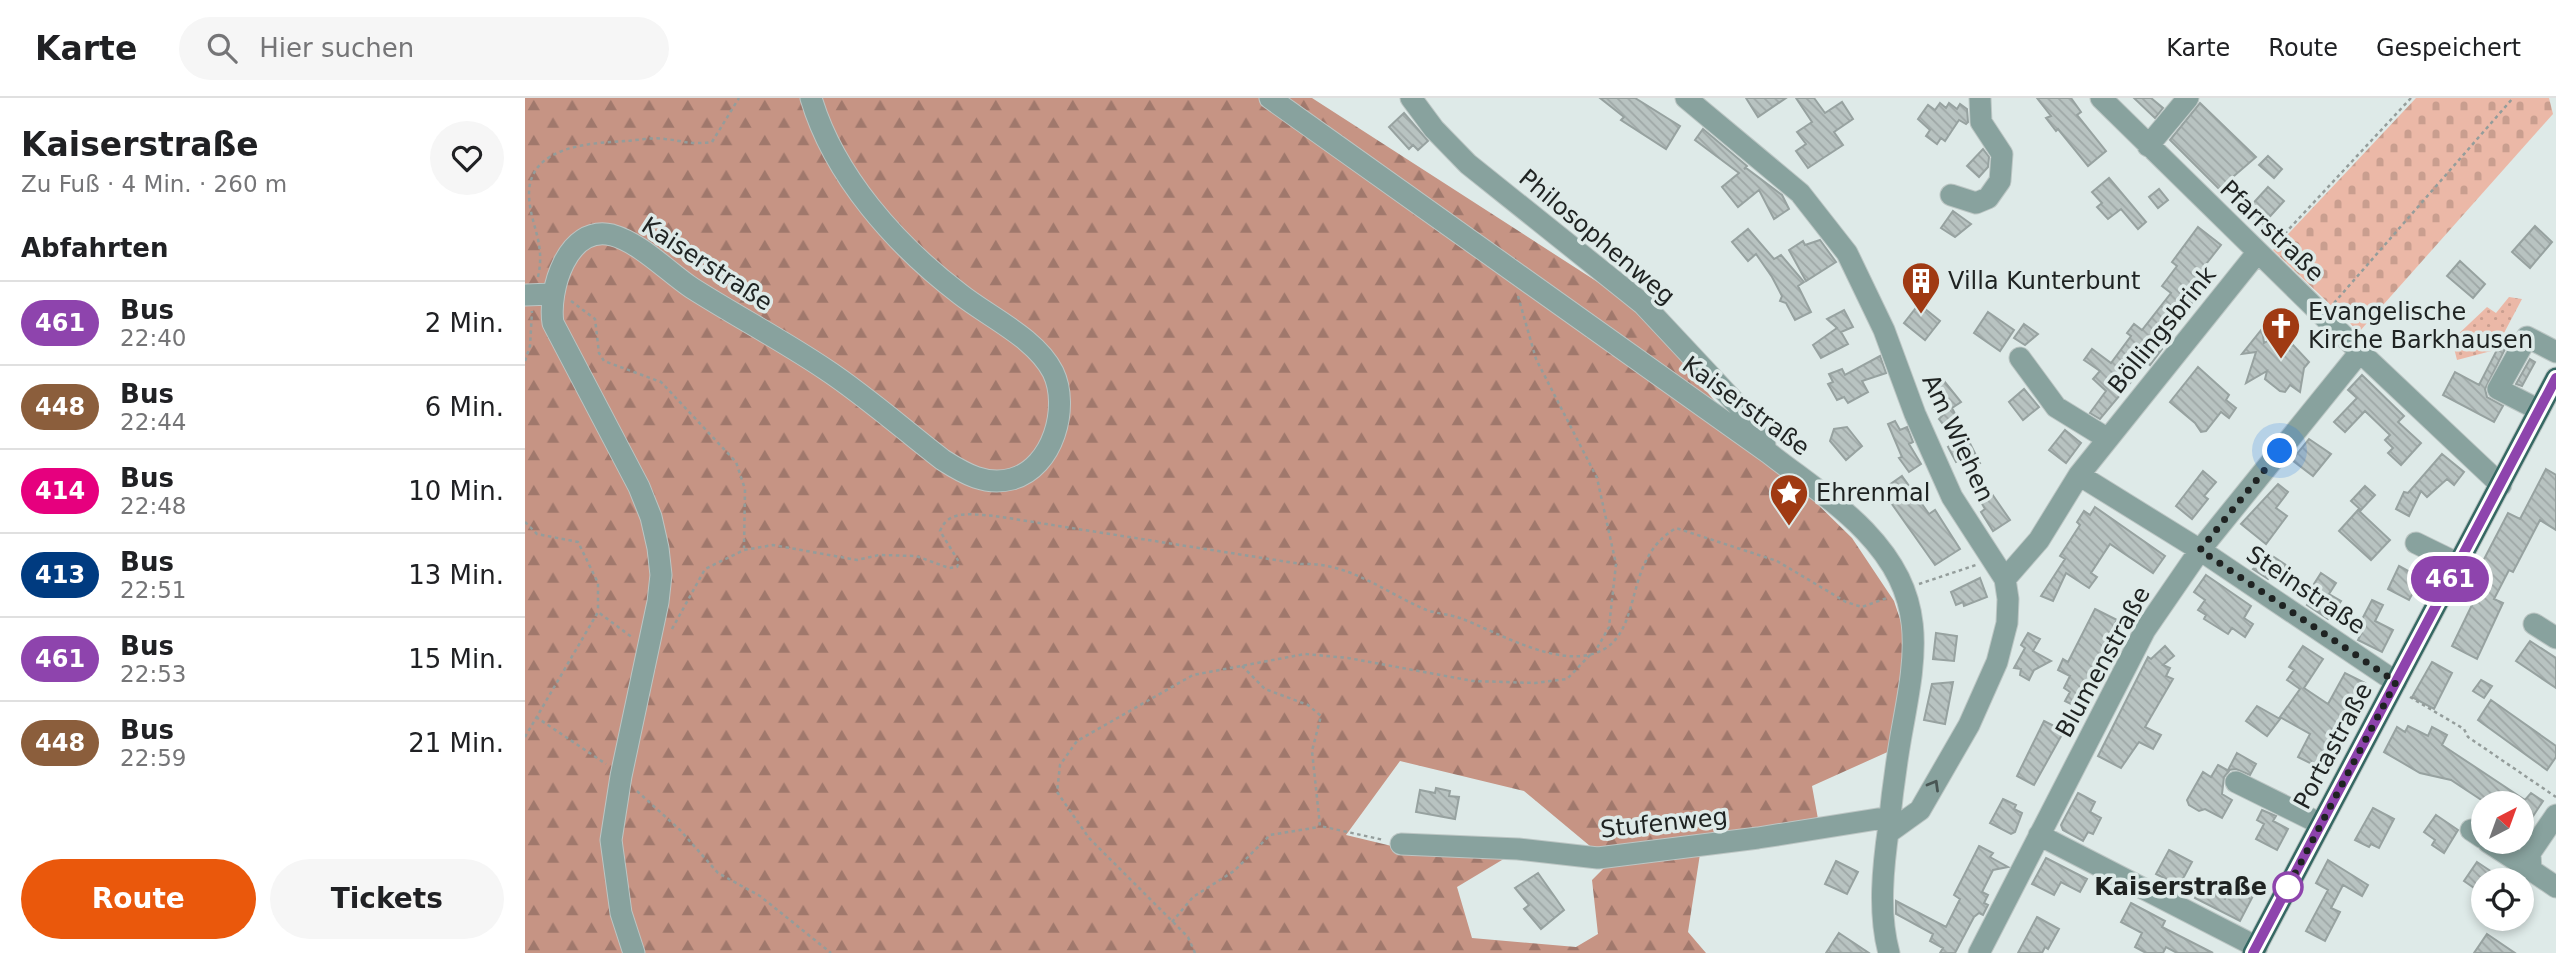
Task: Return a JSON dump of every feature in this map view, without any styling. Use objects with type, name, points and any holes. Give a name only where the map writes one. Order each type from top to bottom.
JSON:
[{"type":"main road","name":"Portastraße","points":[[2255,950],[2556,378]]},
{"type":"street","name":"Kaiserstraße","points":[[537,295],[583,241],[599,234],[612,235],[626,241],[693,288],[825,369],[963,474],[984,481],[1002,482],[1017,478],[1030,469],[1041,458],[1058,421],[1060,395],[1052,370],[1027,342],[918,260],[882,222],[851,179],[825,132],[811,98]]},
{"type":"street","name":"Kaiserstraße","points":[[1270,98],[1770,454],[1839,506],[1867,533],[1888,560],[1904,590],[1912,613],[1915,661],[1889,825],[1883,891],[1889,953]]},
{"type":"street","name":"Philosophenweg","points":[[1411,98],[1434,130],[1468,163],[1643,304],[1745,413],[1770,454]]},
{"type":"street","name":"Am Wiehen","points":[[1686,98],[1800,193],[1847,253],[1884,330],[1915,414],[1952,497],[2005,579],[2007,623],[1997,662],[1969,725],[1920,810],[1889,825]]},
{"type":"street","points":[[1951,195],[1976,202],[1988,198],[2000,181],[2002,154],[1981,121],[1980,98]]},
{"type":"street","name":"Pfarrstraße","points":[[2101,98],[2323,317],[2501,485]]},
{"type":"street","points":[[2148,146],[2189,98]]},
{"type":"street","name":"Böllingsbrink","points":[[2005,579],[2039,540],[2079,475],[2260,255]]},
{"type":"street","points":[[537,295],[639,487],[651,517],[661,575],[611,840],[621,913],[634,953]]},
{"type":"street","points":[[2539,410],[2498,389],[2527,337],[2556,352]]},
{"type":"street","name":"Blumenstraße","points":[[1979,953],[2145,631],[2200,550],[2360,352]]},
{"type":"street","points":[[2020,358],[2056,407],[2108,439]]},
{"type":"street","name":"Steinstraße","points":[[2079,475],[2200,550],[2395,685]]},
{"type":"street","points":[[2416,543],[2459,564]]},
{"type":"street","points":[[2534,624],[2556,638]]},
{"type":"street","points":[[2236,782],[2321,824]]},
{"type":"street","points":[[2531,868],[2530,853],[2556,815]]},
{"type":"street","name":"Stufenweg","points":[[1401,844],[1518,849],[1598,858],[1889,825]]},
{"type":"street","points":[[2039,835],[2255,950]]},
{"type":"street","points":[[2507,854],[2528,868]]},
{"type":"street","points":[[2534,872],[2556,887]]},
{"type":"path","points":[[525,361],[530,346],[542,259],[529,193],[536,169],[559,152],[584,143],[664,139],[691,145],[712,142],[739,98]]},
{"type":"path","points":[[2260,255],[2411,98]]},
{"type":"path","points":[[2323,317],[2514,98]]},
{"type":"path","points":[[1195,953],[1188,937],[1089,838],[1057,792],[1060,765],[1077,741],[1193,674],[1305,654],[1348,658],[1473,681],[1535,684],[1567,678],[1599,648],[1609,627],[1616,564],[1597,478],[1536,359],[1519,303],[1514,274]]},
{"type":"path","points":[[537,295],[568,300],[595,319],[599,354],[604,361],[661,382],[736,462],[745,489],[744,550]]},
{"type":"path","points":[[671,631],[705,569],[744,550],[773,545],[857,560],[879,555],[916,556],[949,568],[957,567],[959,562],[940,531],[944,522],[954,514],[996,516],[1301,564],[1318,564],[1356,573],[1427,610],[1459,617],[1513,642],[1554,655],[1592,653],[1606,648],[1622,631],[1642,565],[1658,538],[1676,528],[1777,561],[1846,602],[1862,607],[1992,559]]},
{"type":"path","points":[[525,522],[537,534],[577,542],[598,583],[598,612],[525,737]]},
{"type":"path","points":[[598,612],[647,648]]},
{"type":"path","points":[[1241,666],[1265,689],[1308,705],[1321,716],[1312,751],[1320,826]]},
{"type":"path","points":[[2395,685],[2464,729],[2468,737],[2556,797]]},
{"type":"path","points":[[536,717],[621,776],[680,830],[718,873],[760,896],[831,953]]},
{"type":"path","points":[[1172,922],[1193,897],[1234,872],[1270,835],[1320,826],[1401,844]]},
{"type":"green space","points":[[525,98],[1312,98],[1638,308],[1764,461],[1803,490],[1852,538],[1894,601],[1907,640],[1892,750],[1812,786],[1818,819],[1596,851],[1524,791],[1400,761],[1346,835],[1400,848],[1512,854],[1457,887],[1472,938],[1576,947],[1598,934],[1592,880],[1606,866],[1700,854],[1688,932],[1706,953],[525,953]]},
{"type":"green space","points":[[2416,98],[2549,98],[2553,114],[2359,332],[2273,250]]},
{"type":"green space","points":[[2509,297],[2522,299],[2495,350],[2457,360],[2452,340],[2487,307],[2496,313]]},
{"type":"building","points":[[1600,98],[1635,98],[1680,126],[1666,149],[1621,120],[1624,117]]},
{"type":"building","points":[[1746,98],[1786,98],[1758,117]]},
{"type":"building","points":[[1796,98],[1814,98],[1825,113],[1842,102],[1853,119],[1834,132],[1843,145],[1808,168],[1796,151],[1806,144],[1797,132],[1812,122]]},
{"type":"building","points":[[2037,98],[2071,98],[2081,112],[2077,115],[2106,151],[2088,166],[2046,118],[2051,116]]},
{"type":"building","points":[[2134,98],[2151,98],[2163,108],[2155,118]]},
{"type":"building","points":[[1940,103],[1946,108],[1949,103],[1957,109],[1960,104],[1967,109],[1968,122],[1966,124],[1959,120],[1945,141],[1941,138],[1937,144],[1926,136],[1930,130],[1918,119],[1928,105],[1935,110]]},
{"type":"building","points":[[2200,103],[2256,157],[2219,189],[2170,140]]},
{"type":"building","points":[[1404,113],[1428,141],[1418,150],[1413,145],[1409,149],[1389,127]]},
{"type":"building","points":[[1703,129],[1747,166],[1744,169],[1782,195],[1789,209],[1774,219],[1759,190],[1738,207],[1722,187],[1739,173],[1695,140]]},
{"type":"building","points":[[1983,149],[1989,157],[1988,167],[1979,177],[1967,166]]},
{"type":"building","points":[[2268,156],[2282,169],[2274,178],[2259,165]]},
{"type":"building","points":[[2109,178],[2146,222],[2138,229],[2121,209],[2108,219],[2097,207],[2102,203],[2092,192]]},
{"type":"building","points":[[2268,187],[2284,201],[2263,224],[2247,210]]},
{"type":"building","points":[[2159,189],[2168,200],[2158,208],[2149,197]]},
{"type":"building","points":[[1953,211],[1971,224],[1955,237],[1941,228]]},
{"type":"building","points":[[2535,226],[2552,242],[2530,268],[2512,252]]},
{"type":"building","points":[[2198,227],[2221,245],[2195,278],[2205,286],[2159,346],[2162,349],[2150,365],[2142,359],[2127,379],[2131,382],[2100,419],[2090,413],[2106,391],[2093,379],[2100,371],[2084,360],[2092,349],[2111,363],[2131,336],[2127,333],[2134,324],[2142,330],[2171,293],[2162,286],[2177,266],[2172,262]]},
{"type":"building","points":[[1748,229],[1774,259],[1781,255],[1804,282],[1798,286],[1811,312],[1795,320],[1786,303],[1780,301],[1782,296],[1756,254],[1748,261],[1732,242]]},
{"type":"building","points":[[1820,240],[1836,262],[1806,281],[1789,250],[1803,241],[1805,245]]},
{"type":"building","points":[[2460,261],[2485,284],[2473,298],[2447,276]]},
{"type":"building","name":"Villa Kunterbunt","points":[[1919,304],[1940,321],[1925,340],[1904,323]]},
{"type":"building","points":[[1844,310],[1853,327],[1841,332],[1848,344],[1821,358],[1813,345],[1837,328],[1827,319]]},
{"type":"building","points":[[1988,312],[2014,330],[2000,351],[1974,333]]},
{"type":"building","points":[[2024,324],[2038,334],[2025,345],[2014,338]]},
{"type":"building","name":"Evangelische Kirche Barkhausen","points":[[2292,327],[2285,349],[2293,345],[2309,362],[2304,368],[2300,392],[2290,385],[2285,392],[2280,391],[2265,379],[2267,371],[2246,383],[2256,352],[2242,354],[2262,329],[2264,343]]},
{"type":"building","points":[[2500,344],[2506,347],[2485,389],[2487,397],[2503,406],[2494,422],[2443,395],[2455,372],[2479,385]]},
{"type":"building","points":[[1880,356],[1886,373],[1862,381],[1868,392],[1848,403],[1844,397],[1837,400],[1828,384],[1833,382],[1829,374],[1842,369],[1845,375]]},
{"type":"building","points":[[2530,359],[2535,362],[2522,386],[2516,384]]},
{"type":"building","points":[[2198,367],[2229,395],[2226,400],[2236,408],[2229,418],[2221,412],[2206,431],[2201,432],[2195,423],[2170,402]]},
{"type":"building","points":[[2362,375],[2404,416],[2398,422],[2421,443],[2401,465],[2388,453],[2393,448],[2385,440],[2390,435],[2365,411],[2345,432],[2334,422],[2357,398],[2348,390]]},
{"type":"building","points":[[1944,381],[1961,402],[1952,408],[1980,463],[1975,466],[1967,456],[1956,462],[1948,447],[1957,442],[1939,419],[1943,415],[1927,395]]},
{"type":"building","points":[[2024,389],[2039,407],[2023,420],[2009,402]]},
{"type":"building","points":[[1895,421],[1900,430],[1907,427],[1913,442],[1909,444],[1921,464],[1909,472],[1899,458],[1902,457],[1888,424]]},
{"type":"building","points":[[1847,427],[1862,446],[1846,460],[1830,441],[1834,429]]},
{"type":"building","points":[[2065,430],[2081,443],[2066,463],[2049,450]]},
{"type":"building","points":[[2309,439],[2331,454],[2313,476],[2292,460]]},
{"type":"building","points":[[2442,454],[2464,472],[2454,485],[2447,479],[2427,497],[2421,491],[2409,516],[2396,509],[2404,492],[2408,493]]},
{"type":"building","points":[[2546,469],[2556,475],[2556,530],[2540,520],[2513,572],[2509,570],[2494,599],[2503,603],[2477,659],[2452,646],[2488,572],[2480,567],[2508,513],[2520,519]]},
{"type":"building","points":[[2203,471],[2216,482],[2204,496],[2208,499],[2192,519],[2176,506]]},
{"type":"building","points":[[1902,476],[1929,514],[1935,510],[1960,549],[1935,565],[1882,490]]},
{"type":"building","points":[[2278,484],[2288,492],[2276,508],[2287,516],[2266,544],[2241,524]]},
{"type":"building","points":[[2365,486],[2375,495],[2361,510],[2351,501]]},
{"type":"building","points":[[1992,494],[2010,520],[1993,531],[1981,512],[1985,509],[1981,502]]},
{"type":"building","points":[[2095,507],[2165,556],[2153,573],[2110,544],[2091,573],[2097,577],[2089,588],[2066,573],[2053,601],[2041,596],[2065,559],[2060,556],[2080,525],[2077,522],[2084,511],[2090,515]]},
{"type":"building","points":[[2358,510],[2390,540],[2371,560],[2339,531]]},
{"type":"building","points":[[2262,549],[2286,565],[2277,579],[2271,575],[2268,579],[2253,569],[2257,565],[2252,562]]},
{"type":"building","points":[[2399,566],[2421,578],[2409,600],[2388,589]]},
{"type":"building","points":[[2321,573],[2336,583],[2329,594],[2341,601],[2328,619],[2307,605],[2319,587],[2314,584]]},
{"type":"building","points":[[2206,575],[2251,606],[2244,618],[2253,624],[2245,637],[2232,628],[2228,634],[2204,619],[2206,615],[2198,610],[2205,600],[2194,592]]},
{"type":"building","points":[[1980,578],[1987,597],[1964,606],[1963,602],[1956,605],[1951,592]]},
{"type":"building","points":[[2372,600],[2383,605],[2375,621],[2393,630],[2382,652],[2358,640],[2362,632],[2357,629]]},
{"type":"building","points":[[2095,609],[2117,620],[2114,625],[2120,628],[2095,676],[2094,685],[2079,708],[2065,701],[2070,692],[2064,688],[2070,676],[2058,670],[2063,659],[2068,662]]},
{"type":"building","points":[[1936,633],[1957,636],[1954,661],[1933,659]]},
{"type":"building","points":[[2028,633],[2040,639],[2033,651],[2051,661],[2034,670],[2029,680],[2020,675],[2021,669],[2014,668],[2025,648],[2021,645]]},
{"type":"building","points":[[2530,641],[2556,658],[2556,688],[2516,661]]},
{"type":"building","points":[[2165,646],[2174,656],[2163,665],[2170,668],[2166,676],[2173,679],[2145,727],[2161,735],[2153,749],[2139,742],[2121,768],[2098,756],[2148,657],[2151,659]]},
{"type":"building","points":[[2303,646],[2323,659],[2304,688],[2328,704],[2345,673],[2365,683],[2320,768],[2298,757],[2310,734],[2280,717],[2300,689],[2287,680],[2294,670],[2289,667]]},
{"type":"building","points":[[2432,662],[2452,673],[2434,709],[2412,697]]},
{"type":"building","points":[[2481,680],[2492,686],[2484,698],[2473,691]]},
{"type":"building","points":[[1953,682],[1945,724],[1924,720],[1932,684]]},
{"type":"building","points":[[2491,700],[2556,746],[2556,757],[2547,770],[2478,720]]},
{"type":"building","points":[[2257,706],[2280,719],[2267,736],[2246,721]]},
{"type":"building","points":[[2044,721],[2064,731],[2034,785],[2017,776]]},
{"type":"building","points":[[2408,726],[2428,736],[2432,727],[2447,735],[2442,745],[2511,791],[2471,791],[2471,793],[2451,780],[2420,773],[2384,752],[2397,727],[2405,732]]},
{"type":"building","points":[[2237,753],[2256,764],[2250,775],[2236,769],[2228,770]]},
{"type":"building","points":[[2218,765],[2229,771],[2224,777],[2222,794],[2232,800],[2222,818],[2205,809],[2199,811],[2189,805],[2187,800],[2203,772],[2211,777]]},
{"type":"building","points":[[1436,788],[1450,791],[1449,796],[1459,797],[1455,819],[1416,812],[1420,790],[1435,793]]},
{"type":"building","points":[[2078,793],[2095,802],[2090,812],[2101,818],[2093,834],[2088,832],[2083,841],[2063,830],[2061,825]]},
{"type":"building","points":[[2534,795],[2543,801],[2534,815]]},
{"type":"building","points":[[2003,799],[2016,805],[2014,809],[2022,813],[2015,832],[2011,834],[1990,823]]},
{"type":"building","points":[[2373,808],[2394,819],[2379,848],[2371,844],[2369,847],[2355,840]]},
{"type":"building","points":[[2262,810],[2276,816],[2273,821],[2288,829],[2277,850],[2256,839],[2264,824],[2257,820]]},
{"type":"building","points":[[2436,815],[2458,830],[2444,853],[2432,845],[2435,840],[2424,832]]},
{"type":"building","points":[[1979,846],[1993,853],[1990,857],[2008,867],[1993,870],[1982,892],[1988,895],[1984,903],[1988,905],[1983,915],[1979,913],[1974,917],[1955,953],[1940,953],[1943,948],[1930,941],[1933,934],[1896,914],[1896,901],[1946,927],[1960,899],[1954,895]]},
{"type":"building","points":[[2169,850],[2192,862],[2179,886],[2156,874]]},
{"type":"building","points":[[2046,858],[2087,879],[2080,892],[2061,882],[2054,895],[2032,884]]},
{"type":"building","points":[[2328,860],[2368,885],[2362,896],[2343,885],[2331,908],[2340,912],[2325,941],[2306,931],[2328,890],[2316,883]]},
{"type":"building","points":[[1836,861],[1858,872],[1847,894],[1825,884]]},
{"type":"building","points":[[2477,862],[2486,868],[2473,868]]},
{"type":"building","points":[[2471,871],[2471,886],[2464,881]]},
{"type":"building","points":[[1538,873],[1564,910],[1541,929],[1524,909],[1529,905],[1515,888]]},
{"type":"building","points":[[2232,885],[2253,896],[2240,921],[2195,898],[2201,886],[2225,899]]},
{"type":"building","points":[[2131,903],[2165,921],[2162,927],[2213,953],[2177,953],[2166,947],[2163,953],[2146,953],[2135,947],[2142,933],[2121,922]]},
{"type":"building","points":[[2037,917],[2059,929],[2048,949],[2045,947],[2042,953],[2018,953]]},
{"type":"building","points":[[1839,933],[1869,953],[1826,953]]},
{"type":"building","points":[[2487,934],[2515,953],[2474,953]]},
{"type":"bus line","name":"461","points":[[2253,953],[2556,378]]},
{"type":"place","name":"Villa Kunterbunt","points":[[1921,315]]},
{"type":"place","name":"Evangelische Kirche Barkhausen","points":[[2281,360]]},
{"type":"place","name":"Ehrenmal","points":[[1789,527]]},
{"type":"place","name":"Kaiserstraße","points":[[2288,887]]},
{"type":"route","points":[[2280,451],[2200,550],[2396,682],[2288,887]]}]
